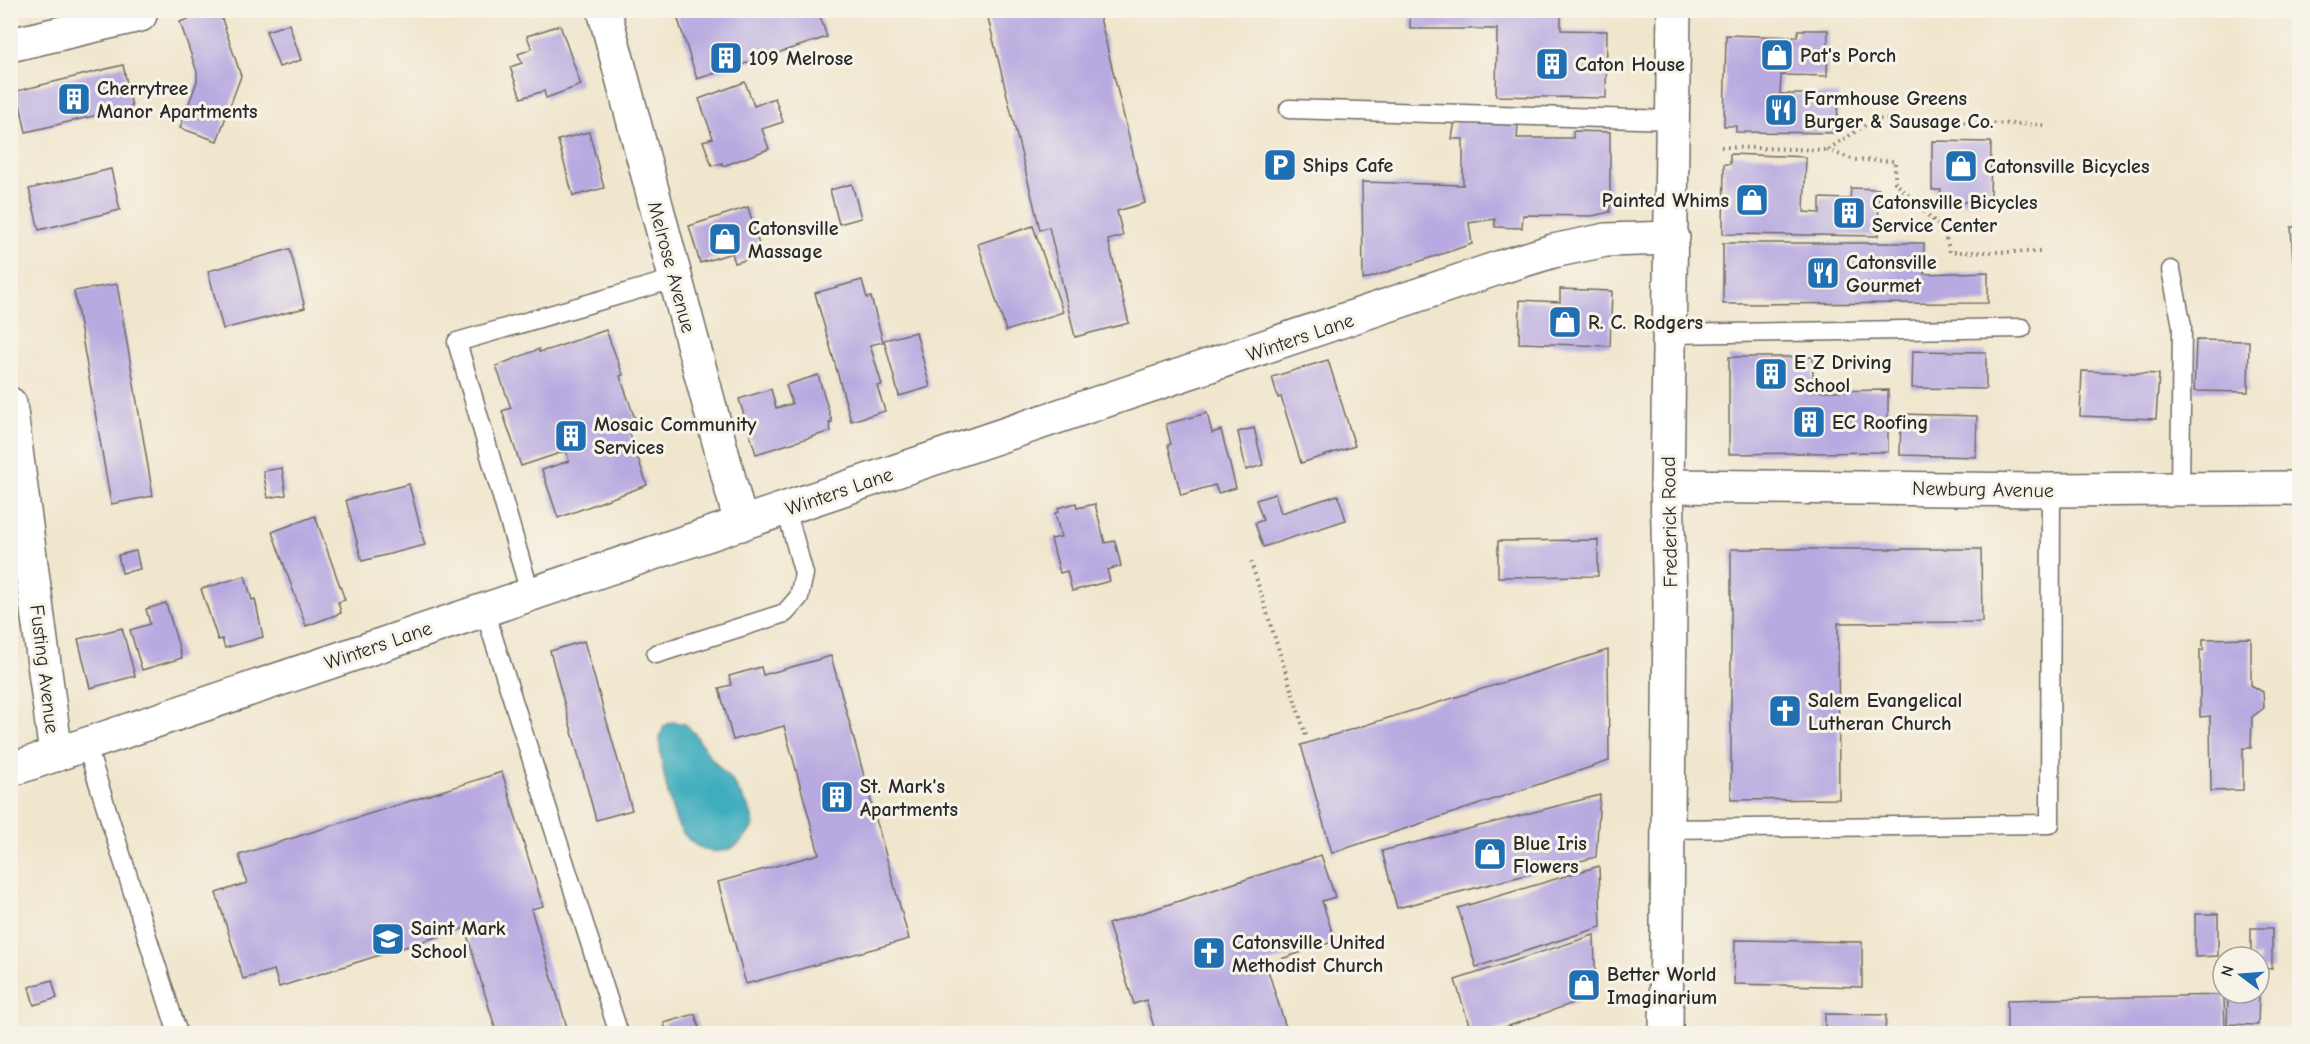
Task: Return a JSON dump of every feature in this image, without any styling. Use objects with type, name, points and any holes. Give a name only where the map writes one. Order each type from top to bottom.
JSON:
[{"type":"street","name":"Melrose Avenue","points":[[604,10],[741,524]]},
{"type":"street","name":"Frederick Road","points":[[1666,1034],[1670,605],[1667,486],[1673,238],[1674,10]]},
{"type":"street","points":[[10,45],[140,15]]},
{"type":"street","name":"Winters Lane","points":[[10,770],[1501,267],[1553,251],[1606,240],[1673,238]]},
{"type":"street","name":"Fusting Avenue","points":[[10,404],[56,755]]},
{"type":"street","name":"Newburg Avenue","points":[[1667,486],[2051,490],[2300,488]]},
{"type":"lane","points":[[1288,109],[1673,120]]},
{"type":"lane","points":[[2171,270],[2182,326],[2180,489]]},
{"type":"lane","points":[[530,593],[457,342],[674,279]]},
{"type":"lane","points":[[1671,334],[2022,328]]},
{"type":"lane","points":[[1668,829],[2050,824],[2051,490]]},
{"type":"lane","points":[[656,654],[785,613],[799,597],[804,574],[786,509]]},
{"type":"lane","points":[[484,609],[620,1034]]},
{"type":"lane","points":[[86,744],[178,1034]]},
{"type":"path","points":[[1827,150],[1875,119],[2044,125]]},
{"type":"path","points":[[1721,147],[1827,150],[1856,160],[1895,161],[1895,182],[1944,231],[1950,252],[2042,252]]},
{"type":"path","points":[[1251,562],[1306,736]]},
{"type":"water","points":[[672,722],[685,724],[695,734],[710,757],[733,782],[750,810],[754,824],[747,835],[730,849],[710,851],[699,847],[690,840],[677,823],[666,786],[660,747],[660,737],[664,726]]},
{"type":"building","points":[[212,10],[219,10],[241,76],[217,141],[180,128],[197,81],[197,72],[180,22]]},
{"type":"building","name":"109 Melrose","points":[[675,10],[736,10],[737,14],[748,10],[818,10],[827,37],[697,79]]},
{"type":"building","points":[[986,10],[1098,10],[1145,203],[1117,211],[1123,236],[1108,240],[1129,323],[1075,337],[1049,227],[1040,230]]},
{"type":"building","name":"Caton House","points":[[1410,10],[1561,10],[1561,30],[1607,31],[1606,98],[1496,96],[1497,29],[1410,29]]},
{"type":"building","points":[[289,24],[301,60],[279,67],[266,31]]},
{"type":"building","points":[[560,25],[581,85],[546,98],[544,91],[521,98],[510,67],[522,63],[518,54],[532,49],[527,36]]},
{"type":"building","points":[[1798,30],[1828,30],[1827,76],[1781,75],[1780,94],[1838,94],[1837,133],[1736,132],[1736,126],[1724,126],[1726,35],[1797,37]]},
{"type":"building","name":"Cherrytree Manor Apartments","points":[[123,65],[132,107],[26,132],[17,91]]},
{"type":"building","points":[[745,82],[754,106],[775,98],[783,122],[762,129],[769,149],[723,166],[722,163],[712,166],[703,141],[713,138],[699,99]]},
{"type":"building","points":[[1455,120],[1518,124],[1517,138],[1573,138],[1573,131],[1610,132],[1610,212],[1592,216],[1523,215],[1522,228],[1495,227],[1495,219],[1469,223],[1472,244],[1363,280],[1362,182],[1463,185],[1463,139],[1452,139]]},
{"type":"building","points":[[589,132],[604,188],[573,196],[558,140]]},
{"type":"building","name":"Catonsville Bicycles","points":[[1932,141],[1991,142],[1990,202],[1940,202],[1941,190],[1932,190]]},
{"type":"building","points":[[1730,154],[1806,157],[1804,212],[1820,213],[1820,198],[1850,199],[1851,188],[1879,189],[1878,236],[1723,234],[1724,164],[1730,164]]},
{"type":"building","points":[[111,169],[120,210],[39,230],[29,189]]},
{"type":"building","points":[[852,184],[861,218],[839,224],[830,190]]},
{"type":"building","name":"Catonsville Massage","points":[[748,207],[762,255],[735,263],[732,253],[700,263],[689,226]]},
{"type":"building","points":[[1033,226],[1063,312],[1006,331],[978,244]]},
{"type":"building","points":[[2291,227],[2300,227],[2300,261],[2293,262]]},
{"type":"building","name":"Catonsville Gourmet","points":[[1723,243],[1924,243],[1924,274],[1988,272],[1988,303],[1723,304]]},
{"type":"building","points":[[290,249],[305,308],[223,329],[208,271]]},
{"type":"building","points":[[862,280],[867,298],[871,297],[883,342],[870,345],[882,385],[877,386],[885,411],[851,421],[815,293]]},
{"type":"building","points":[[117,284],[153,496],[111,504],[74,291]]},
{"type":"building","name":"R. C. Rodgers","points":[[1560,289],[1612,291],[1610,346],[1519,343],[1520,300],[1560,302]]},
{"type":"building","name":"Mosaic Community Services","points":[[606,330],[623,375],[620,376],[635,419],[626,422],[647,485],[558,518],[542,470],[569,461],[566,451],[521,466],[502,411],[511,408],[496,366],[539,349],[539,352],[551,349]]},
{"type":"building","points":[[916,332],[930,387],[899,396],[884,340]]},
{"type":"building","points":[[2196,340],[2249,341],[2248,392],[2194,391]]},
{"type":"building","points":[[1913,351],[1986,352],[1986,389],[1912,388]]},
{"type":"building","name":"EC Roofing","points":[[1729,357],[1813,357],[1813,391],[1888,390],[1888,452],[1729,454]]},
{"type":"building","points":[[1328,360],[1355,446],[1301,463],[1281,397],[1278,398],[1272,377]]},
{"type":"building","points":[[2082,371],[2159,374],[2156,419],[2080,416]]},
{"type":"building","points":[[818,375],[832,422],[829,423],[831,431],[756,454],[739,399],[771,389],[776,408],[792,404],[786,385]]},
{"type":"building","points":[[1207,413],[1212,433],[1221,430],[1236,488],[1218,493],[1215,485],[1181,495],[1168,445],[1171,444],[1166,424]]},
{"type":"building","points":[[1901,414],[1977,416],[1976,457],[1900,455]]},
{"type":"building","points":[[1254,428],[1263,465],[1246,470],[1238,432]]},
{"type":"building","points":[[282,468],[286,495],[268,498],[263,471]]},
{"type":"building","points":[[409,484],[425,545],[362,561],[346,500]]},
{"type":"building","points":[[1275,494],[1281,513],[1338,495],[1346,520],[1263,547],[1255,523],[1263,520],[1256,500]]},
{"type":"building","points":[[1076,503],[1077,508],[1095,504],[1105,543],[1115,541],[1121,566],[1107,570],[1110,581],[1072,591],[1067,571],[1060,573],[1051,539],[1061,537],[1055,513],[1059,512],[1058,508]]},
{"type":"building","points":[[315,516],[345,600],[338,602],[341,613],[306,626],[272,532]]},
{"type":"building","points":[[1598,540],[1598,576],[1498,577],[1498,541]]},
{"type":"building","name":"Salem Evangelical Lutheran Church","points":[[1731,549],[1981,549],[1982,622],[1838,623],[1839,799],[1731,800]]},
{"type":"building","points":[[136,551],[140,569],[122,573],[118,555]]},
{"type":"building","points":[[245,576],[252,600],[255,599],[263,637],[225,648],[222,639],[218,640],[201,589]]},
{"type":"building","points":[[166,603],[182,658],[142,670],[130,630],[150,624],[146,609]]},
{"type":"building","points":[[122,628],[135,676],[90,688],[78,639]]},
{"type":"building","points":[[2251,638],[2251,685],[2263,692],[2264,708],[2252,717],[2251,748],[2243,748],[2243,790],[2211,791],[2210,716],[2200,717],[2200,650],[2203,650],[2203,639]]},
{"type":"building","points":[[584,641],[632,810],[596,820],[550,651]]},
{"type":"building","points":[[1608,650],[1609,761],[1332,853],[1301,745]]},
{"type":"building","name":"St. Mark's Apartments","points":[[831,656],[909,939],[746,984],[718,882],[819,854],[784,726],[733,740],[719,688],[731,685],[729,676],[761,667],[763,675]]},
{"type":"building","name":"Saint Mark School","points":[[502,772],[543,906],[531,909],[569,1034],[497,1034],[465,928],[279,987],[274,970],[243,979],[216,893],[247,883],[239,855]]},
{"type":"building","name":"Blue Iris Flowers","points":[[1600,795],[1596,857],[1397,908],[1382,851]]},
{"type":"building","name":"Catonsville United Methodist Church","points":[[1321,855],[1335,897],[1322,901],[1335,941],[1266,964],[1288,1034],[1156,1034],[1146,1000],[1134,1004],[1108,924]]},
{"type":"building","points":[[1599,866],[1601,927],[1476,967],[1458,908]]},
{"type":"building","points":[[2195,914],[2218,914],[2218,945],[2211,945],[2211,956],[2195,957]]},
{"type":"building","points":[[2251,928],[2272,928],[2272,969],[2271,945],[2251,945]]},
{"type":"building","points":[[1594,935],[1596,995],[1486,1034],[1472,1034],[1455,980]]},
{"type":"building","points":[[1735,940],[1862,942],[1862,987],[1734,984]]},
{"type":"building","points":[[52,980],[57,998],[34,1005],[29,987]]},
{"type":"building","points":[[2211,995],[2211,1005],[2224,1005],[2225,1034],[2007,1034],[2007,1000]]},
{"type":"building","points":[[2228,1005],[2259,1005],[2258,1025],[2227,1024]]},
{"type":"building","points":[[695,1014],[701,1034],[667,1034],[664,1023]]},
{"type":"building","points":[[1825,1014],[1886,1015],[1885,1034],[1825,1034]]},
{"type":"place","name":"Pat's Porch","points":[[1777,55]]},
{"type":"place","name":"109 Melrose","points":[[726,58]]},
{"type":"place","name":"Caton House","points":[[1552,64]]},
{"type":"place","name":"Cherrytree Manor Apartments","points":[[74,99]]},
{"type":"place","name":"Farmhouse Greens Burger & Sausage Co.","points":[[1781,110]]},
{"type":"place","name":"Ships Cafe","points":[[1280,165]]},
{"type":"place","name":"Catonsville Bicycles","points":[[1961,166]]},
{"type":"place","name":"Painted Whims","points":[[1752,200]]},
{"type":"place","name":"Catonsville Bicycles Service Center","points":[[1849,213]]},
{"type":"place","name":"Catonsville Massage","points":[[725,239]]},
{"type":"place","name":"Catonsville Gourmet","points":[[1823,273]]},
{"type":"place","name":"R. C. Rodgers","points":[[1565,322]]},
{"type":"place","name":"E Z Driving School","points":[[1771,374]]},
{"type":"place","name":"EC Roofing","points":[[1809,422]]},
{"type":"place","name":"Mosaic Community Services","points":[[571,436]]},
{"type":"place","name":"Salem Evangelical Lutheran Church","points":[[1785,711]]},
{"type":"place","name":"St. Mark's Apartments","points":[[837,797]]},
{"type":"place","name":"Blue Iris Flowers","points":[[1490,854]]},
{"type":"place","name":"Saint Mark School","points":[[388,939]]},
{"type":"place","name":"Catonsville United Methodist Church","points":[[1209,953]]},
{"type":"place","name":"Better World Imaginarium","points":[[1584,985]]}]
